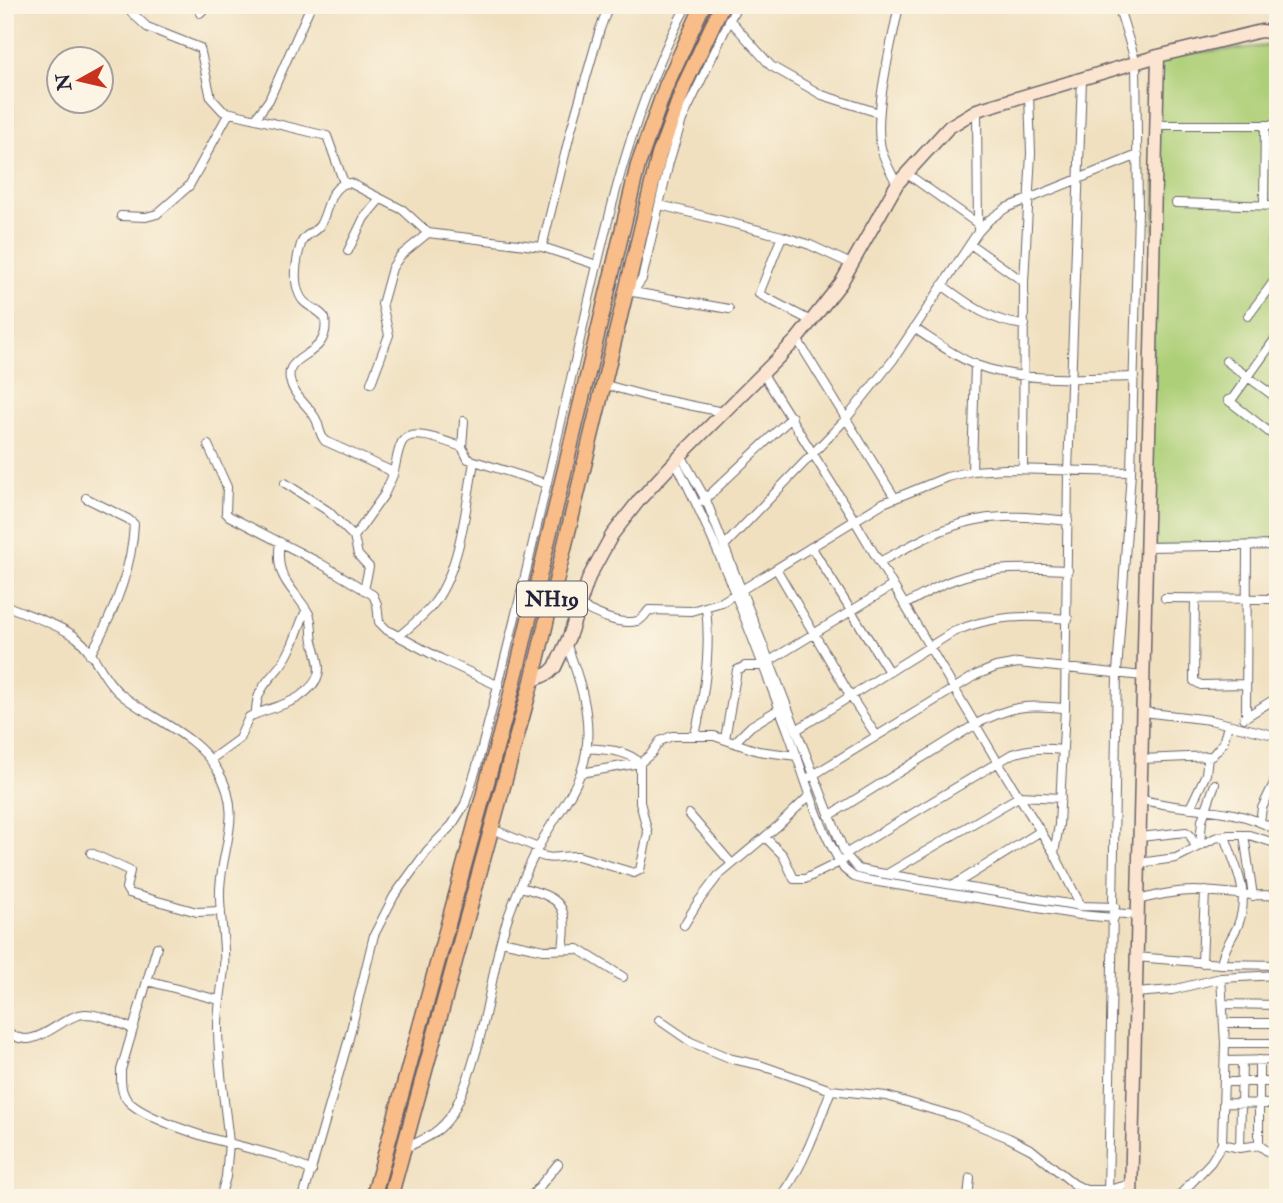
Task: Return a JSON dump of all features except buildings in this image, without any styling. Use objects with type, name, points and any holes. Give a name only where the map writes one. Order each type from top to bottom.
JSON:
[{"type":"highway","name":"NH19","points":[[373,1198],[510,698],[638,165],[666,86],[702,5]]},
{"type":"highway","name":"NH19","points":[[394,1196],[403,1149],[532,681],[602,384],[628,294],[659,155],[685,84],[722,5]]},
{"type":"street","points":[[5,6],[19,5]]},
{"type":"street","points":[[124,5],[147,27],[200,48],[211,98],[216,106],[229,113],[327,136],[344,183]]},
{"type":"street","points":[[200,13],[208,5]]},
{"type":"street","points":[[256,119],[269,100],[311,5]]},
{"type":"street","points":[[542,247],[578,105],[609,5]]},
{"type":"street","points":[[303,1198],[374,935],[394,896],[427,851],[452,825],[465,804],[499,686],[597,265],[626,156],[647,92],[687,5]]},
{"type":"street","points":[[730,309],[628,294],[645,270],[669,162],[682,120],[737,5]]},
{"type":"street","points":[[897,184],[882,150],[879,113],[899,5]]},
{"type":"street","points":[[1108,1194],[1117,673],[1131,472],[1138,155],[1136,63],[1118,5]]},
{"type":"street","points":[[729,19],[771,66],[821,95],[879,113]]},
{"type":"street","points":[[532,681],[555,667],[589,578],[612,535],[640,499],[678,458],[763,374],[811,321],[841,283],[897,184],[949,127],[977,110],[1158,56],[1261,32],[1278,33]]},
{"type":"street","points":[[659,1020],[691,1042],[716,1053],[831,1090],[886,1096],[958,1117],[1032,1150],[1074,1184],[1108,1194],[1132,1194],[1158,56]]},
{"type":"street","points":[[1054,853],[1061,798],[1065,708],[1068,472],[1082,79]]},
{"type":"street","points":[[1023,469],[1026,325],[1024,282],[1031,153],[1029,95]]},
{"type":"street","points":[[725,545],[845,420],[893,360],[970,244],[978,228],[977,110]]},
{"type":"street","points":[[121,216],[146,217],[157,214],[189,186],[229,113]]},
{"type":"street","points":[[1157,125],[1278,125]]},
{"type":"street","points":[[1264,205],[1265,125]]},
{"type":"street","points":[[978,228],[1006,208],[1138,155]]},
{"type":"street","points":[[906,173],[978,228]]},
{"type":"street","points":[[393,475],[389,470],[325,441],[320,435],[314,415],[299,399],[290,381],[290,368],[324,340],[326,325],[322,314],[304,304],[296,285],[301,243],[321,224],[332,194],[344,183],[350,183],[408,214],[428,233],[542,247],[597,265]]},
{"type":"street","points":[[348,251],[365,218],[380,199]]},
{"type":"street","points":[[1176,203],[1278,206]]},
{"type":"street","points":[[660,205],[782,236],[810,245],[851,264]]},
{"type":"street","points":[[371,383],[389,335],[382,304],[392,268],[400,256],[428,233]]},
{"type":"street","points":[[782,236],[759,294],[811,321]]},
{"type":"street","points":[[970,244],[1024,282]]},
{"type":"street","points":[[1248,316],[1278,276]]},
{"type":"street","points":[[942,285],[987,316],[1026,325]]},
{"type":"street","points":[[914,328],[975,364],[1024,376],[1134,377]]},
{"type":"street","points":[[1278,335],[1228,400],[1278,439]]},
{"type":"street","points":[[796,339],[895,498]]},
{"type":"street","points":[[1226,361],[1278,399]]},
{"type":"street","points":[[972,471],[975,364]]},
{"type":"street","points":[[763,374],[855,521],[1041,831],[1082,905]]},
{"type":"street","points":[[602,384],[723,412]]},
{"type":"street","points":[[702,502],[792,417]]},
{"type":"street","points":[[464,421],[462,447],[468,459],[547,484]]},
{"type":"street","points":[[354,537],[384,495],[405,438],[410,435],[425,436],[462,447]]},
{"type":"street","points":[[208,445],[226,487],[226,513],[318,562],[376,598],[379,622],[399,636],[440,659],[499,686]]},
{"type":"street","points":[[678,458],[725,545],[762,666],[797,756],[829,816],[844,858],[858,869],[1137,915]]},
{"type":"street","points":[[399,636],[435,602],[446,583],[459,537],[474,462]]},
{"type":"street","points":[[579,606],[605,617],[632,622],[639,621],[649,610],[691,611],[706,608],[739,593],[895,498],[972,471],[1023,469],[1131,472]]},
{"type":"street","points":[[285,483],[328,510],[354,537],[358,555],[369,568],[364,590]]},
{"type":"street","points":[[86,498],[134,524],[121,591],[105,629],[90,655]]},
{"type":"street","points":[[702,502],[798,729],[809,777],[810,795],[854,877],[1080,915],[1114,912]]},
{"type":"street","points":[[879,562],[931,535],[965,522],[1001,516],[1031,516],[1068,521]]},
{"type":"street","points":[[210,760],[239,739],[249,717],[297,698],[307,691],[319,673],[320,662],[313,640],[311,621],[282,577],[279,564],[280,542]]},
{"type":"street","points":[[1147,547],[1278,545]]},
{"type":"street","points":[[1246,717],[1247,546]]},
{"type":"street","points":[[812,548],[889,672]]},
{"type":"street","points":[[904,605],[950,581],[977,572],[1004,568],[1068,570]]},
{"type":"street","points":[[777,570],[876,735]]},
{"type":"street","points":[[771,660],[892,586]]},
{"type":"street","points":[[1165,598],[1278,599]]},
{"type":"street","points":[[1195,598],[1194,681],[1201,685],[1246,684]]},
{"type":"street","points":[[5,605],[77,638],[111,685],[124,697],[185,736],[210,760],[218,770],[232,805],[231,827],[221,876],[224,969],[219,1000],[220,1066],[229,1143],[226,1177],[220,1198]]},
{"type":"street","points":[[695,735],[707,673],[709,630],[706,608]]},
{"type":"street","points":[[256,714],[257,696],[288,655],[306,611]]},
{"type":"street","points":[[798,729],[929,647],[975,623],[1028,615],[1068,619]]},
{"type":"street","points":[[403,1149],[426,1139],[441,1128],[452,1114],[475,1054],[501,941],[520,887],[536,851],[581,773],[588,731],[578,676],[566,643]]},
{"type":"street","points":[[809,777],[976,675],[996,667],[1018,663],[1143,676]]},
{"type":"street","points":[[725,739],[737,670],[745,666],[762,666]]},
{"type":"street","points":[[1141,759],[1208,756],[1218,751],[1230,725],[1277,698]]},
{"type":"street","points":[[829,816],[976,724],[1000,712],[1021,706],[1065,708]]},
{"type":"street","points":[[735,742],[751,726],[779,709]]},
{"type":"street","points":[[1143,712],[1184,716],[1278,736]]},
{"type":"street","points":[[581,773],[640,763],[665,738],[695,735],[725,739],[758,751],[797,756]]},
{"type":"street","points":[[490,828],[549,859],[578,856],[630,873],[638,873],[649,833],[639,802],[640,763],[633,756],[617,751],[586,748]]},
{"type":"street","points":[[765,837],[783,855],[794,879],[805,879],[844,858],[997,761],[1026,749],[1062,750]]},
{"type":"street","points":[[1190,808],[1206,774],[1208,756]]},
{"type":"street","points":[[1260,822],[1262,808],[1274,783],[1278,758]]},
{"type":"street","points":[[1198,846],[1205,808],[1215,784]]},
{"type":"street","points":[[684,925],[707,888],[810,795]]},
{"type":"street","points":[[887,874],[1020,796],[1061,798]]},
{"type":"street","points":[[1140,799],[1161,805],[1229,811],[1274,829]]},
{"type":"street","points":[[689,814],[732,864]]},
{"type":"street","points":[[1139,863],[1176,858],[1215,838],[1225,836],[1244,835],[1275,843],[1274,829],[1278,820]]},
{"type":"street","points":[[957,884],[1041,831]]},
{"type":"street","points":[[1140,837],[1186,832],[1198,846]]},
{"type":"street","points":[[1221,964],[1225,947],[1249,896],[1244,835]]},
{"type":"street","points":[[1225,836],[1249,896]]},
{"type":"street","points":[[91,853],[130,871],[126,887],[129,893],[197,912],[221,911]]},
{"type":"street","points":[[520,887],[557,900],[565,920],[563,949]]},
{"type":"street","points":[[1202,963],[1205,891]]},
{"type":"street","points":[[1138,900],[1173,892],[1278,895]]},
{"type":"street","points":[[501,941],[544,950],[578,949],[623,977]]},
{"type":"street","points":[[157,947],[121,1070],[121,1087],[127,1100],[139,1110],[192,1133],[278,1156],[312,1171]]},
{"type":"street","points":[[1136,957],[1202,963],[1278,965]]},
{"type":"street","points":[[1136,993],[1172,990],[1221,978],[1278,975]]},
{"type":"street","points":[[1177,1198],[1211,1161],[1222,1144],[1225,1043],[1221,978]]},
{"type":"street","points":[[147,981],[219,1000]]},
{"type":"street","points":[[1223,1004],[1278,1005]]},
{"type":"street","points":[[5,1029],[18,1038],[26,1039],[50,1032],[72,1017],[83,1014],[133,1029]]},
{"type":"street","points":[[1224,1023],[1278,1023]]},
{"type":"street","points":[[1225,1043],[1278,1042]]},
{"type":"street","points":[[1240,1148],[1242,1060]]},
{"type":"street","points":[[1259,1060],[1259,1145]]},
{"type":"street","points":[[1225,1061],[1278,1060]]},
{"type":"street","points":[[1224,1082],[1278,1082]]},
{"type":"street","points":[[781,1198],[810,1146],[831,1090]]},
{"type":"street","points":[[1224,1103],[1272,1104],[1278,1100]]},
{"type":"street","points":[[1222,1144],[1240,1148],[1259,1145],[1278,1159]]},
{"type":"street","points":[[530,1198],[558,1164]]},
{"type":"street","points":[[968,1198],[970,1178]]},
{"type":"green space","points":[[1278,45],[1278,539],[1147,547],[1158,56]]}]
